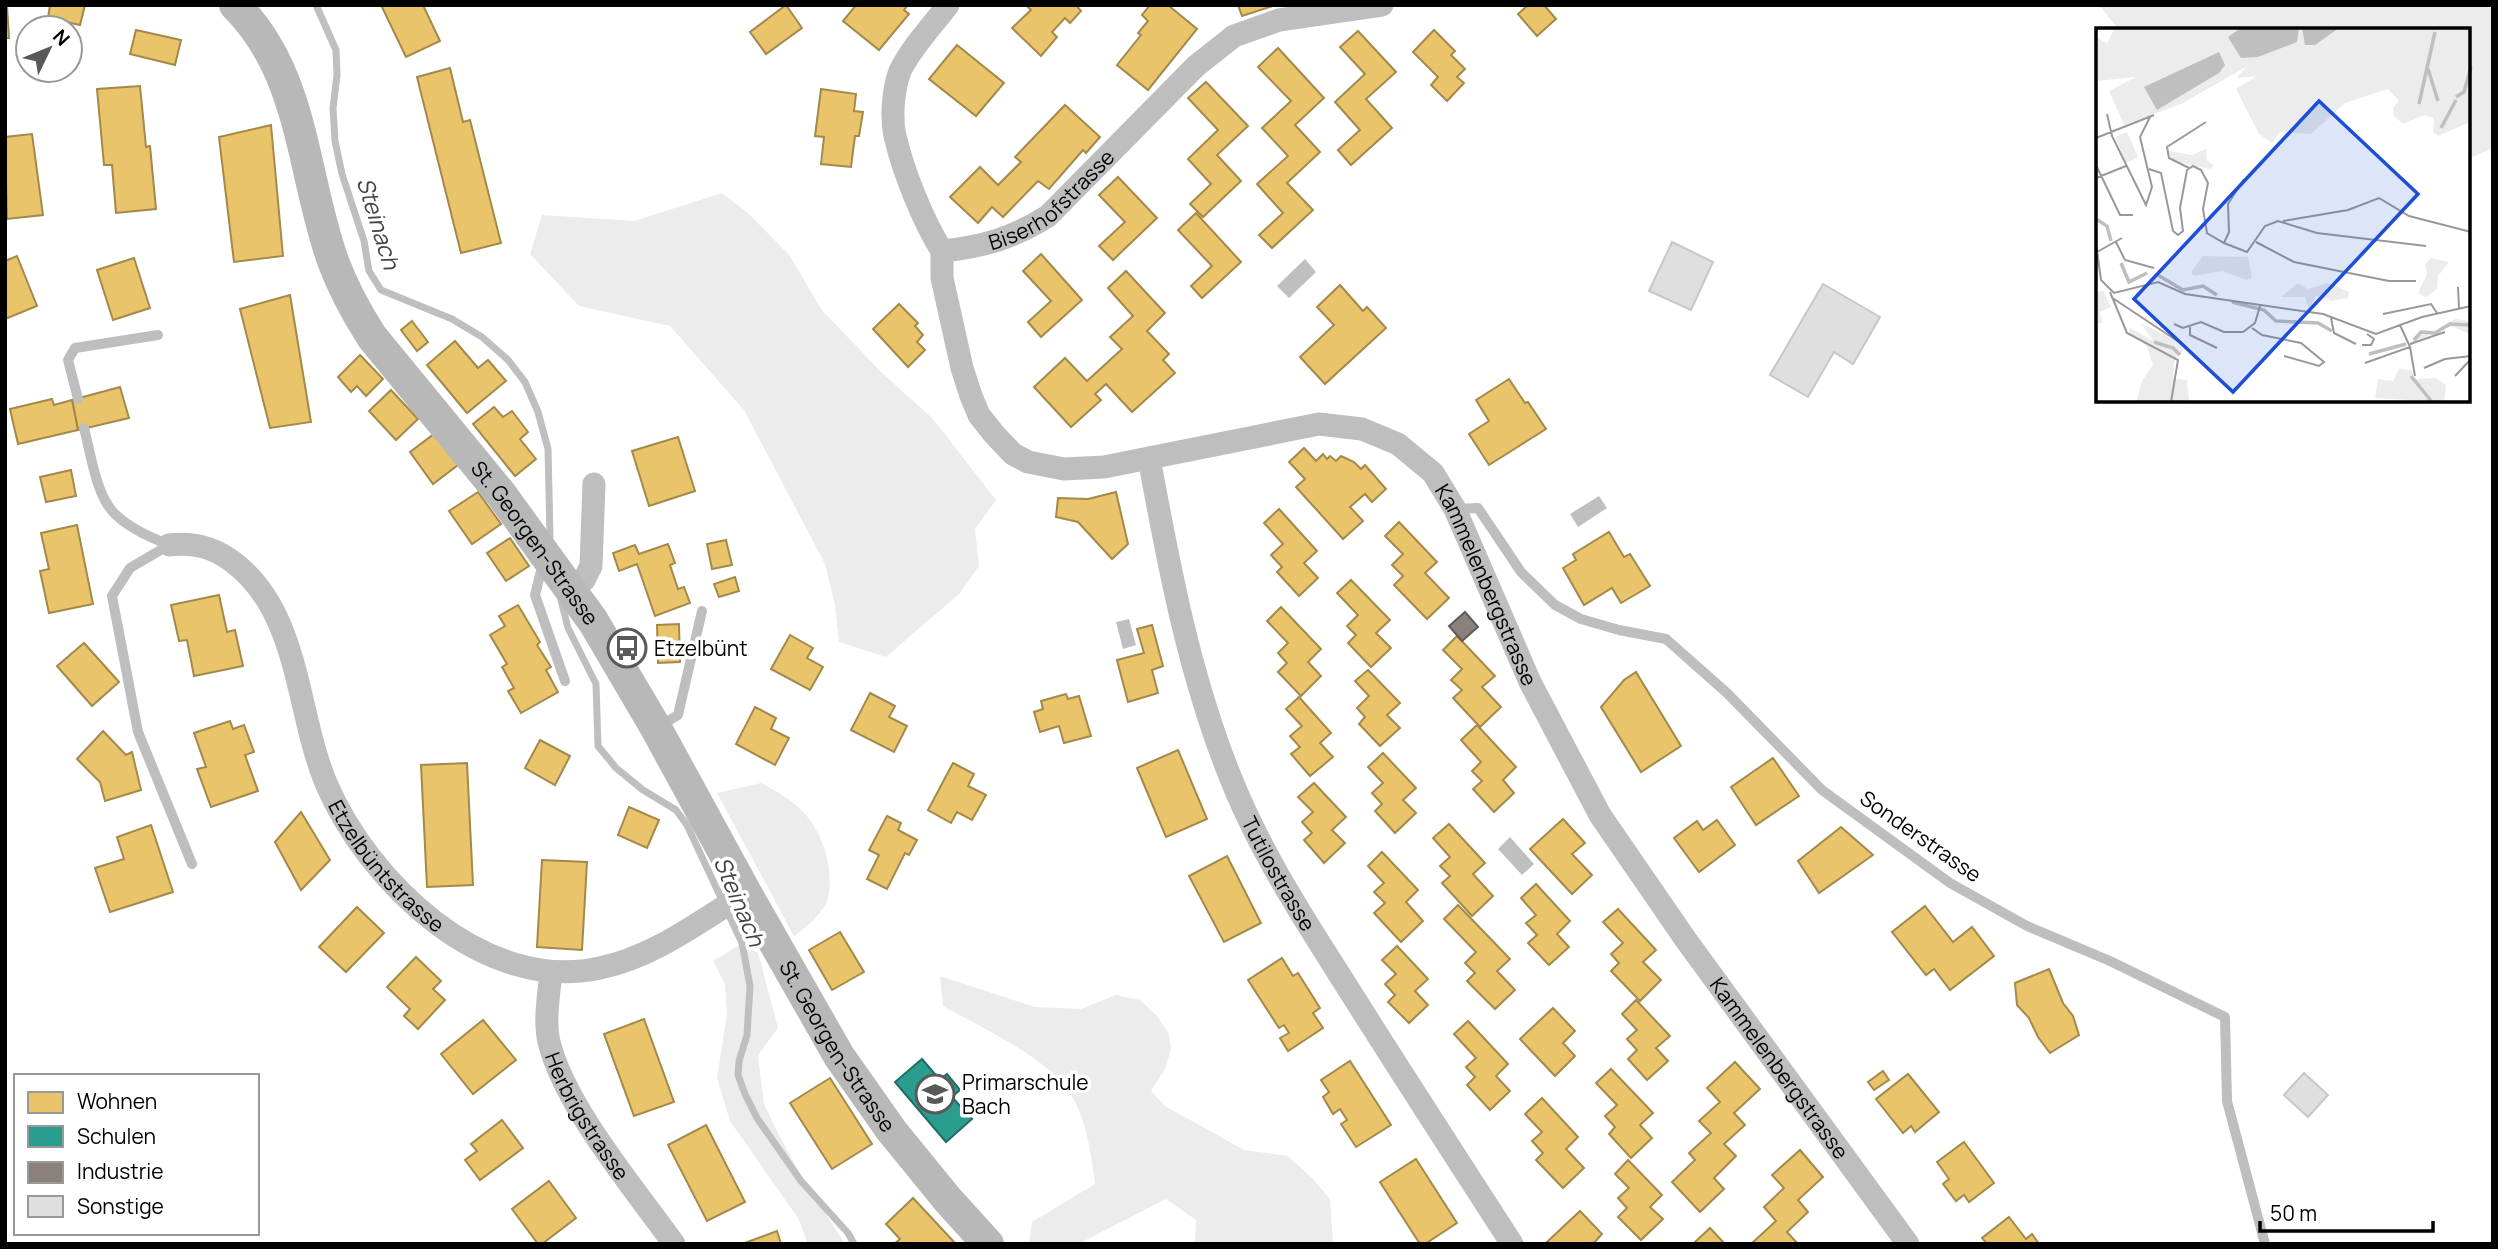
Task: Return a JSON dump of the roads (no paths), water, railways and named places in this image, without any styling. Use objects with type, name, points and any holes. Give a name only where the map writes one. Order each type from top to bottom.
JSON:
[{"type":"street","name":"St. Georgen-Strasse","points":[[235,5],[269,47],[284,79],[332,259],[356,312],[391,360],[501,494],[597,628],[656,728],[738,897],[857,1083],[891,1130],[988,1244]]},
{"type":"street","points":[[942,251],[928,230],[902,157],[895,134],[894,113],[900,72],[948,5]]},
{"type":"street","name":"Biserhofstrasse","points":[[942,251],[988,244],[1021,233],[1048,216],[1196,66],[1234,36],[1279,20],[1382,5]]},
{"type":"street","name":"Kammelenbergstrasse","points":[[942,251],[942,278],[971,396],[979,415],[1013,454],[1028,462],[1064,469],[1104,467],[1319,424],[1363,429],[1398,444],[1433,473],[1455,509],[1530,682],[1600,815],[1686,940],[1908,1244]]},
{"type":"street","name":"Tutilostrasse","points":[[1149,458],[1168,557],[1199,686],[1231,781],[1261,845],[1306,921],[1511,1244]]},
{"type":"street","points":[[569,589],[584,580],[591,566],[594,484]]},
{"type":"street","name":"Etzelbüntstrasse","points":[[169,545],[203,545],[225,556],[239,566],[265,594],[282,629],[326,782],[347,822],[380,868],[405,895],[433,920],[483,953],[505,962],[551,972],[587,970],[623,962],[668,941],[738,897]]},
{"type":"street","name":"Herbrigstrasse","points":[[551,972],[547,1014],[549,1042],[565,1082],[586,1120],[674,1244]]},
{"type":"lane","points":[[78,399],[68,360],[75,348],[158,334]]},
{"type":"lane","name":"Etzelbüntstrasse","points":[[85,428],[99,486],[114,514],[142,533],[169,545]]},
{"type":"lane","name":"Sonderstrasse","points":[[1455,509],[1478,508],[1521,572],[1555,605],[1594,623],[1666,639],[1727,693],[1822,790],[1950,883],[2027,926],[2110,961],[2225,1017],[2227,1101],[2265,1244]]},
{"type":"lane","points":[[169,545],[130,568],[112,596],[138,732],[192,864]]},
{"type":"lane","points":[[545,557],[535,595],[565,681]]},
{"type":"lane","points":[[656,728],[678,715],[702,611]]},
{"type":"waterway","name":"Steinach","points":[[316,5],[336,50],[337,75],[333,108],[335,141],[342,174],[364,241],[369,271],[381,290],[452,319],[482,337],[508,360],[525,382],[538,412],[548,449],[550,536]]},
{"type":"waterway","name":"Steinach","points":[[561,600],[568,628],[596,684],[598,746],[616,768],[643,790],[676,810],[687,825],[742,943],[750,986],[747,1035],[738,1075],[745,1094],[757,1118],[801,1181],[848,1233],[854,1244]]},
{"type":"place","name":"Etzelbünt","points":[[627,648]]},
{"type":"place","name":"Primarschule Bach","points":[[935,1094]]}]
